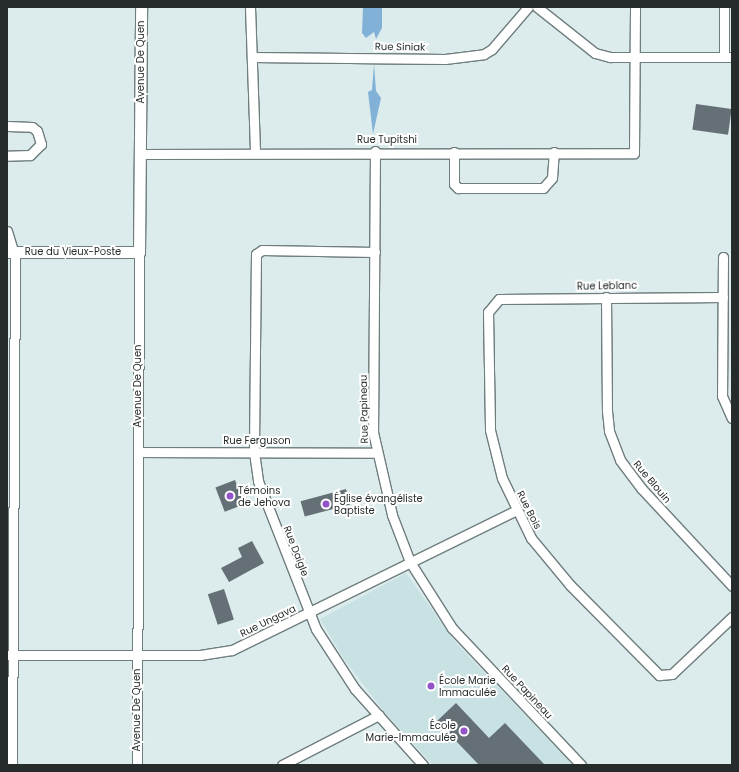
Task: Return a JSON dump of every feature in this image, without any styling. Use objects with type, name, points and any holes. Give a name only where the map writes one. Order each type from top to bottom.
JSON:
[{"type":"street","name":"Avenue De Quen","points":[[136,765],[141,7]]},
{"type":"street","points":[[250,7],[255,151]]},
{"type":"street","name":"Rue Siniak","points":[[252,57],[445,58],[484,54],[492,50],[528,7]]},
{"type":"street","points":[[537,7],[595,53],[635,56],[728,57],[724,7]]},
{"type":"street","points":[[635,7],[635,56]]},
{"type":"street","name":"Rue Tupitshi","points":[[140,154],[255,151],[634,153],[635,56]]},
{"type":"street","points":[[7,126],[32,128],[38,131],[40,144],[30,155],[7,156]]},
{"type":"street","name":"Rue Papineau","points":[[374,151],[376,453],[383,488],[410,562],[452,628],[581,765]]},
{"type":"street","points":[[454,152],[454,184],[458,188],[543,188],[552,178],[554,152]]},
{"type":"street","points":[[7,231],[11,252],[10,655],[12,765]]},
{"type":"street","name":"Rue Daigle","points":[[375,252],[262,250],[255,257],[254,452],[258,481],[310,613],[344,674],[423,765]]},
{"type":"street","name":"Rue du Vieux-Poste","points":[[11,252],[139,252]]},
{"type":"street","points":[[723,257],[722,396],[732,418]]},
{"type":"street","name":"Rue Leblanc","points":[[494,303],[499,299],[520,297],[723,297]]},
{"type":"street","name":"Rue Blouin","points":[[606,297],[608,418],[620,460],[642,489],[732,586]]},
{"type":"street","name":"Rue Bois","points":[[494,303],[488,312],[490,430],[502,478],[515,512],[550,563],[652,669],[663,676],[672,674],[732,617]]},
{"type":"street","name":"Rue Ferguson","points":[[138,452],[376,453]]},
{"type":"street","name":"Rue Ungava","points":[[10,655],[200,656],[232,650],[515,512]]},
{"type":"street","points":[[282,765],[379,715]]},
{"type":"shaded area","name":"École Marie Immaculée","points":[[406,573],[455,642],[573,765],[433,765],[385,713],[344,659],[320,619]]},
{"type":"water","points":[[363,7],[382,7],[382,28],[376,39],[374,32],[366,38],[362,33]]},
{"type":"water","points":[[374,64],[376,91],[381,98],[373,134],[368,92],[372,90]]},
{"type":"building","points":[[696,104],[732,109],[728,135],[692,130]]},
{"type":"building","name":"Témoins de Jehova","points":[[235,480],[244,504],[225,512],[215,488]]},
{"type":"building","name":"Église évangéliste Baptiste","points":[[346,489],[350,504],[305,517],[301,501]]},
{"type":"building","points":[[252,541],[264,563],[229,582],[221,568],[242,557],[238,548]]},
{"type":"building","points":[[224,589],[234,619],[218,625],[208,594]]},
{"type":"building","name":"École Marie-Immaculée","points":[[456,703],[489,738],[505,723],[545,765],[479,765],[437,721]]},
{"type":"place","name":"Témoins de Jehova","points":[[230,496]]},
{"type":"place","name":"Église évangéliste Baptiste","points":[[326,504]]},
{"type":"place","name":"École Marie Immaculée","points":[[431,686]]},
{"type":"place","name":"École Marie-Immaculée","points":[[464,731]]}]
